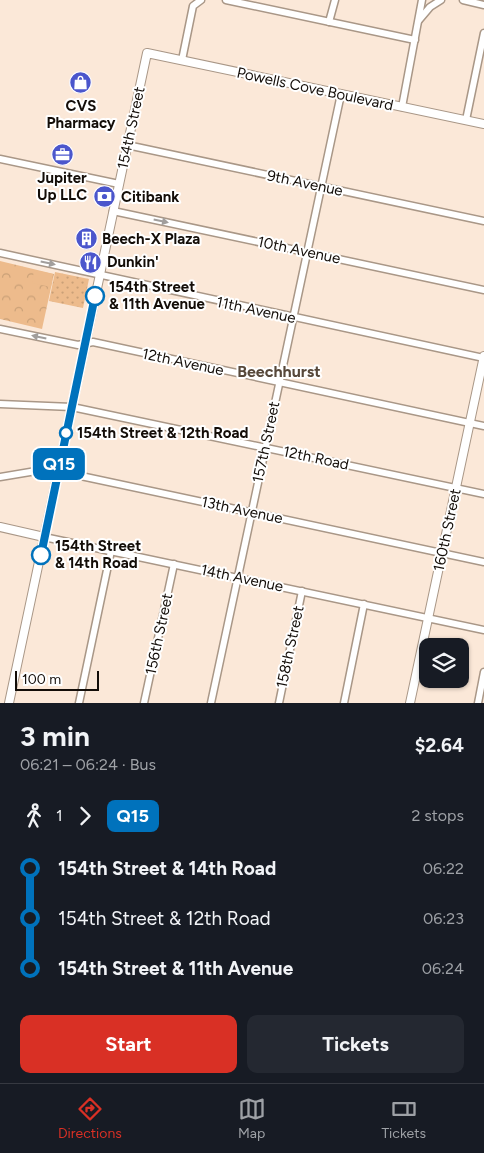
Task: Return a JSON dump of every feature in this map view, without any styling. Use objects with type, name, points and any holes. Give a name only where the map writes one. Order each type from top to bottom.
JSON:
[{"type":"street","points":[[182,60],[193,6],[200,0]]},
{"type":"street","points":[[226,0],[415,40]]},
{"type":"street","points":[[329,22],[335,0]]},
{"type":"street","points":[[402,107],[422,0]]},
{"type":"street","points":[[419,21],[430,7],[441,0]]},
{"type":"street","points":[[464,0],[484,4]]},
{"type":"street","points":[[466,120],[484,33]]},
{"type":"street","name":"Powells Cove Boulevard","points":[[147,53],[484,124]]},
{"type":"street","name":"154th Street","points":[[9,703],[147,53]]},
{"type":"street","name":"157th Street","points":[[211,703],[341,94]]},
{"type":"street","name":"9th Avenue","points":[[127,145],[484,221]]},
{"type":"street","points":[[0,159],[119,184]]},
{"type":"street","name":"10th Avenue","points":[[113,211],[484,290]]},
{"type":"street","name":"11th Avenue","points":[[0,253],[484,357]]},
{"type":"street","name":"12th Avenue","points":[[0,329],[78,346],[93,342],[484,426]]},
{"type":"street","name":"160th Street","points":[[410,703],[484,357]]},
{"type":"street","name":"12th Road","points":[[0,404],[72,407],[484,494]]},
{"type":"street","name":"13th Avenue","points":[[0,477],[48,469],[484,562]]},
{"type":"street","name":"14th Avenue","points":[[0,527],[484,630]]},
{"type":"street","points":[[79,703],[111,551]]},
{"type":"street","name":"156th Street","points":[[144,703],[174,564]]},
{"type":"street","name":"158th Street","points":[[279,703],[302,591]]},
{"type":"street","points":[[344,703],[364,604]]},
{"type":"street","points":[[478,703],[484,672]]},
{"type":"green space","points":[[0,261],[54,274],[42,329],[0,319]]},
{"type":"green space","points":[[34,270],[53,274],[51,287],[32,283]]},
{"type":"green space","points":[[55,272],[89,279],[83,308],[49,301]]},
{"type":"bus line","name":"Q15","points":[[41,555],[95,296]]},
{"type":"place","name":"CVS Pharmacy","points":[[81,83]]},
{"type":"place","name":"Jupiter Up LLC","points":[[62,155]]},
{"type":"place","name":"Citibank","points":[[105,197]]},
{"type":"place","name":"Beech-X Plaza","points":[[86,239]]},
{"type":"place","name":"Dunkin'","points":[[91,262]]},
{"type":"place","name":"154th Street & 11th Avenue","points":[[95,296]]},
{"type":"place","name":"154th Street & 12th Road","points":[[66,433]]},
{"type":"place","name":"154th Street & 14th Road","points":[[41,555]]},
{"type":"district","name":"Beechhurst","points":[[279,371]]}]
